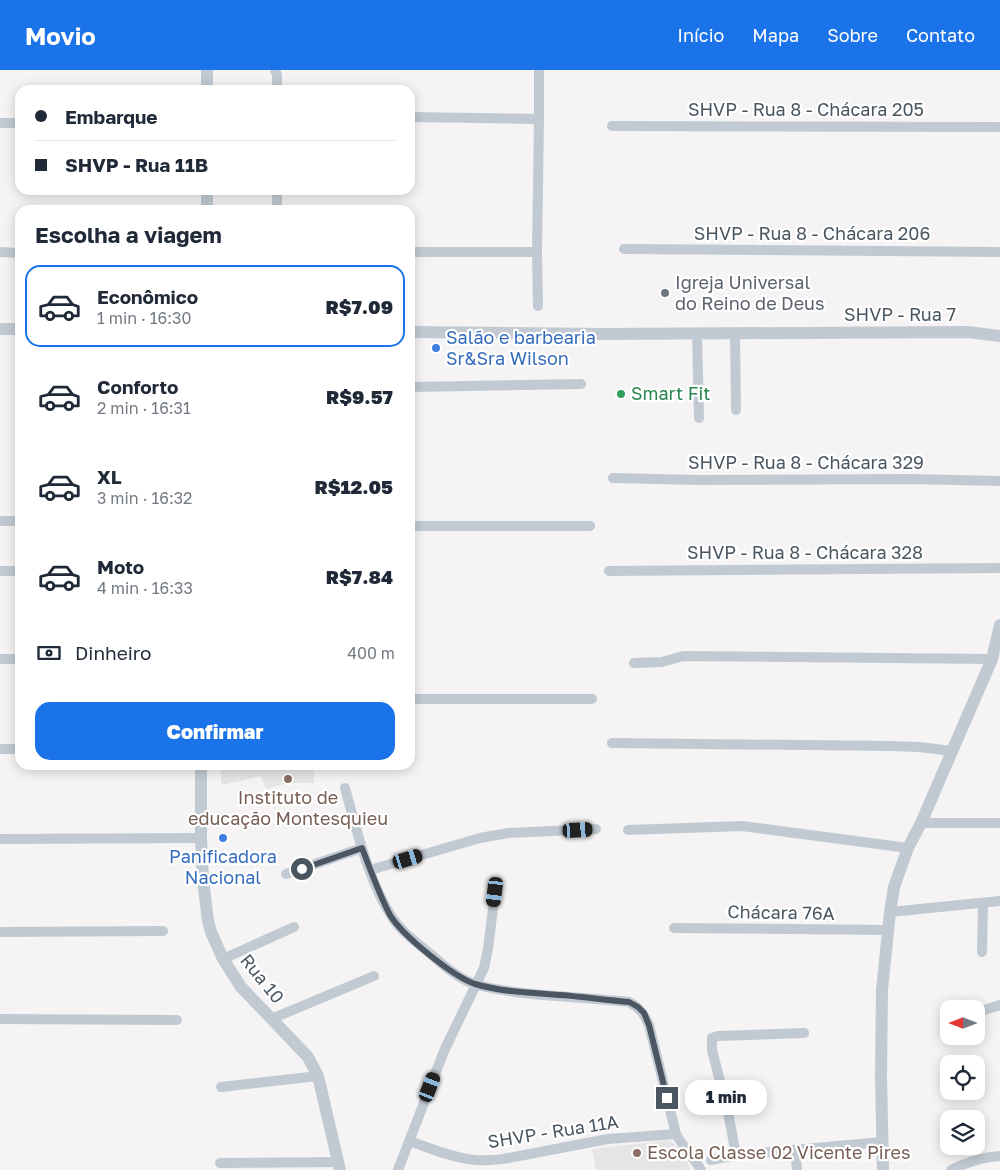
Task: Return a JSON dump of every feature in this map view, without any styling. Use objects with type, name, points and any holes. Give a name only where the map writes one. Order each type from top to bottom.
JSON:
[{"type":"street","points":[[206,85],[207,70]]},
{"type":"street","points":[[275,70],[277,85]]},
{"type":"street","points":[[538,306],[539,70]]},
{"type":"street","points":[[415,117],[539,119]]},
{"type":"street","points":[[0,122],[15,122]]},
{"type":"street","name":"SHVP - Rua 8 - Chácara 205","points":[[612,126],[1000,127]]},
{"type":"street","name":"SHVP - Rua 8 - Chácara 206","points":[[624,249],[1000,252]]},
{"type":"street","points":[[0,252],[15,253]]},
{"type":"street","points":[[415,252],[537,252]]},
{"type":"street","points":[[0,329],[15,329]]},
{"type":"street","name":"SHVP - Rua 7","points":[[415,332],[968,332],[1000,336]]},
{"type":"street","points":[[697,333],[699,418]]},
{"type":"street","points":[[735,333],[736,410]]},
{"type":"street","points":[[415,387],[581,384]]},
{"type":"street","name":"SHVP - Rua 8 - Chácara 329","points":[[613,478],[1000,481]]},
{"type":"street","points":[[0,521],[15,521]]},
{"type":"street","points":[[415,526],[590,526]]},
{"type":"street","name":"SHVP - Rua 8 - Chácara 328","points":[[609,571],[1000,568]]},
{"type":"street","points":[[0,571],[15,571]]},
{"type":"street","points":[[883,1170],[882,990],[894,887],[908,848],[921,823],[992,659],[1000,625]]},
{"type":"street","points":[[634,663],[662,662],[683,656],[992,659]]},
{"type":"street","points":[[0,659],[15,659]]},
{"type":"street","points":[[415,699],[592,699]]},
{"type":"street","points":[[612,744],[891,746],[952,751]]},
{"type":"street","points":[[0,749],[15,749]]},
{"type":"street","name":"Rua 10","points":[[201,770],[201,838],[208,921],[223,959],[241,987],[308,1057],[318,1076],[339,1166]]},
{"type":"street","points":[[345,788],[362,848],[391,916],[401,928],[449,969],[463,979],[476,984],[532,993],[629,1002],[644,1013],[649,1025],[676,1134],[701,1170]]},
{"type":"street","points":[[921,823],[1000,823]]},
{"type":"street","points":[[628,830],[742,826],[908,848]]},
{"type":"street","points":[[370,870],[480,838],[508,833],[596,829]]},
{"type":"street","points":[[0,839],[201,838]]},
{"type":"street","points":[[286,874],[362,848]]},
{"type":"street","points":[[398,1170],[444,1051],[484,968],[495,892]]},
{"type":"street","points":[[890,912],[1000,901]]},
{"type":"street","points":[[982,952],[983,903]]},
{"type":"street","points":[[223,959],[294,927]]},
{"type":"street","name":"Chácara 76A","points":[[674,928],[888,930]]},
{"type":"street","points":[[0,932],[163,931]]},
{"type":"street","points":[[271,1019],[374,976]]},
{"type":"street","points":[[985,1010],[1000,1005]]},
{"type":"street","points":[[0,1019],[177,1020]]},
{"type":"street","points":[[733,1155],[728,1112],[712,1050],[712,1040],[718,1036],[804,1033]]},
{"type":"street","points":[[221,1087],[318,1076]]},
{"type":"street","name":"SHVP - Rua 11A","points":[[409,1141],[473,1160],[485,1160],[503,1159],[608,1139],[676,1134]]},
{"type":"street","points":[[701,1170],[702,1163],[714,1164],[733,1155],[882,1142]]},
{"type":"street","points":[[795,1151],[797,1170]]},
{"type":"street","points":[[691,1153],[714,1164]]},
{"type":"street","points":[[951,1170],[970,1162],[1000,1156]]},
{"type":"street","points":[[220,1163],[339,1166]]},
{"type":"shaded area","name":"Instituto de educação Montesquieu","points":[[221,770],[314,770],[314,783],[289,783],[266,789],[261,776],[221,785]]},
{"type":"shaded area","name":"Escola Classe 02 Vicente Pires","points":[[670,1140],[686,1157],[690,1170],[596,1170],[592,1149]]},
{"type":"place","name":"Igreja Universal do Reino de Deus","points":[[665,293]]},
{"type":"place","name":"Salão e barbearia Sr&Sra Wilson","points":[[436,348]]},
{"type":"place","name":"Smart Fit","points":[[621,394]]},
{"type":"place","name":"Instituto de educação Montesquieu","points":[[288,779]]},
{"type":"place","name":"Panificadora Nacional","points":[[223,838]]},
{"type":"place","name":"Escola Classe 02 Vicente Pires","points":[[637,1153]]},
{"type":"route","points":[[302,869],[362,848],[391,916],[401,928],[436,960],[463,979],[476,984],[505,990],[629,1002],[638,1007],[644,1013],[649,1025],[667,1098]]}]
